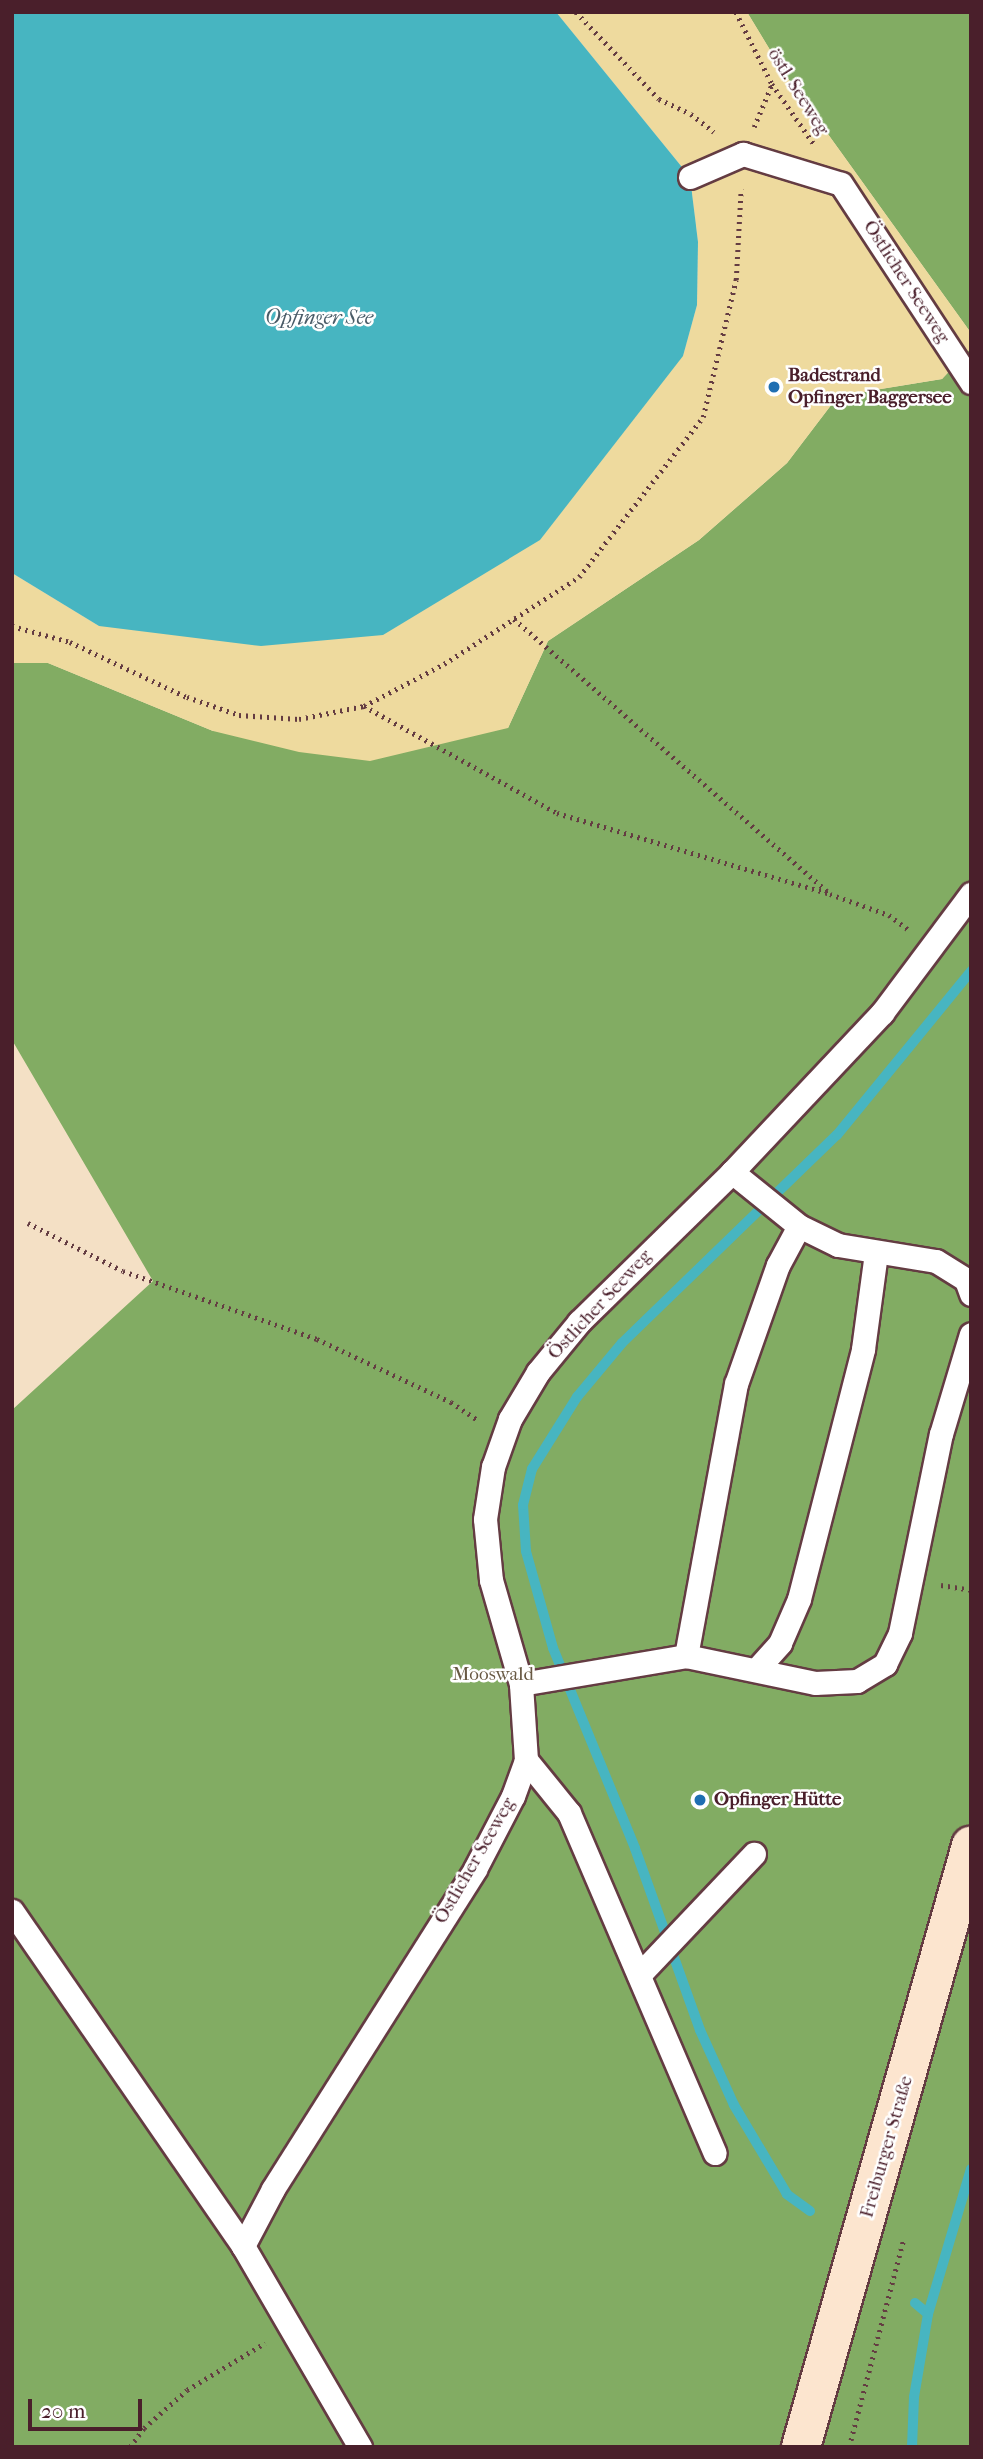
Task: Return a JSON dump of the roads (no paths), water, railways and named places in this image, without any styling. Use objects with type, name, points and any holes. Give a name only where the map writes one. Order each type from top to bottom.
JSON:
[{"type":"main road","name":"Freiburger Straße","points":[[801,2447],[971,1846]]},
{"type":"lane","name":"Östlicher Seeweg","points":[[690,177],[743,154],[841,184],[971,382]]},
{"type":"lane","name":"Östlicher Seeweg","points":[[243,2246],[273,2189],[475,1869],[526,1760],[530,1683],[491,1580],[485,1519],[493,1467],[503,1437],[538,1372],[579,1322],[732,1172],[882,1013],[971,894]]},
{"type":"lane","points":[[732,1172],[790,1221],[838,1245],[936,1261],[966,1280],[971,1294]]},
{"type":"lane","points":[[686,1656],[736,1384],[778,1265],[790,1221]]},
{"type":"lane","points":[[757,1670],[780,1643],[799,1599],[863,1349],[876,1253]]},
{"type":"lane","points":[[530,1683],[686,1656],[815,1683],[857,1681],[886,1664],[900,1633],[941,1434],[971,1334]]},
{"type":"lane","points":[[526,1760],[569,1813],[645,1969],[715,2153]]},
{"type":"lane","points":[[645,1969],[754,1854]]},
{"type":"lane","points":[[12,1911],[243,2246],[294,2329],[360,2447]]},
{"type":"water","name":"Opfinger See","points":[[12,12],[556,12],[690,177],[698,242],[697,305],[683,356],[540,540],[383,635],[261,646],[99,626],[12,573]]},
{"type":"waterway","points":[[810,2211],[787,2194],[734,2105],[700,2030],[635,1848],[553,1648],[526,1551],[523,1505],[532,1469],[577,1397],[622,1343],[837,1135],[971,971]]},
{"type":"waterway","points":[[912,2447],[914,2397],[928,2314],[971,2169]]},
{"type":"waterway","points":[[915,2303],[928,2314]]},
{"type":"place","name":"Badestrand Opfinger Baggersee","points":[[774,387]]},
{"type":"place","name":"Opfinger Hütte","points":[[700,1800]]},
{"type":"park label","name":"Mooswald","points":[[493,1675]]}]
